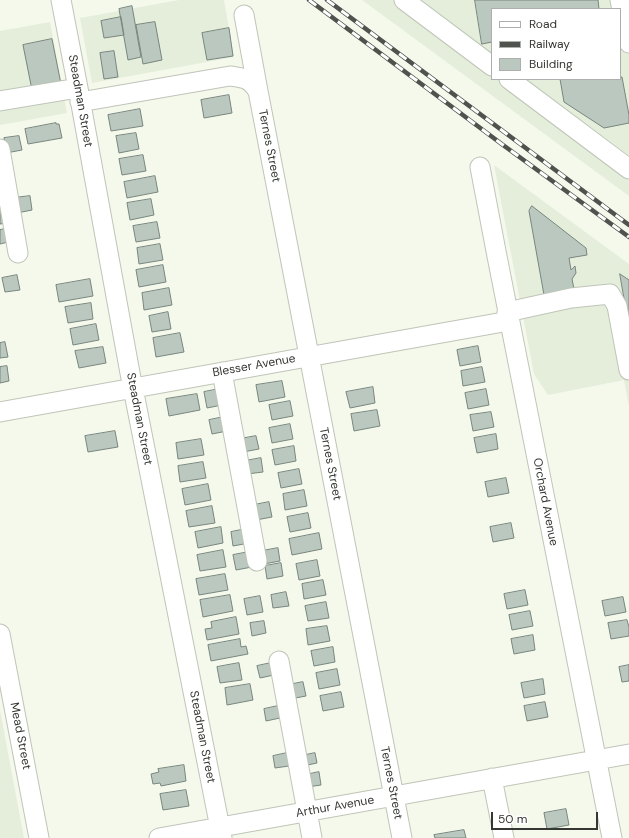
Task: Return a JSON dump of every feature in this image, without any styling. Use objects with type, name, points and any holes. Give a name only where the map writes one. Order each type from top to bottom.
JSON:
[{"type":"street","name":"Steadman Street","points":[[61,0],[133,388],[221,833]]},
{"type":"street","points":[[404,0],[491,65]]},
{"type":"street","points":[[620,0],[629,43]]},
{"type":"street","name":"Ternes Street","points":[[244,15],[402,838]]},
{"type":"street","points":[[0,101],[79,95],[230,76],[242,77],[252,82],[258,91]]},
{"type":"street","points":[[510,80],[625,163]]},
{"type":"street","points":[[0,149],[18,253]]},
{"type":"street","name":"Orchard Avenue","points":[[480,167],[508,316],[612,838]]},
{"type":"street","name":"Blesser Avenue","points":[[0,412],[309,356],[508,316],[571,298],[610,294],[617,306],[629,370]]},
{"type":"street","points":[[222,372],[257,561]]},
{"type":"street","name":"Mead Street","points":[[0,634],[39,838]]},
{"type":"street","points":[[279,662],[312,838]]},
{"type":"street","name":"Arthur Avenue","points":[[159,838],[221,833],[307,812],[629,754]]},
{"type":"street","points":[[492,778],[504,838]]},
{"type":"shaded area","points":[[179,0],[224,0],[234,57],[92,83],[80,18]]},
{"type":"shaded area","points":[[362,0],[629,0],[629,196]]},
{"type":"shaded area","points":[[50,22],[67,113],[0,125],[0,31]]},
{"type":"shaded area","points":[[494,165],[629,264],[629,406],[624,380],[548,395],[534,374]]},
{"type":"shaded area","points":[[0,710],[24,838],[0,838]]},
{"type":"building","points":[[475,0],[598,0],[599,8],[491,8],[491,42],[482,44]]},
{"type":"building","points":[[132,6],[141,57],[128,60],[119,9]]},
{"type":"building","points":[[121,17],[124,35],[104,38],[101,21]]},
{"type":"building","points":[[155,22],[162,60],[143,64],[136,25]]},
{"type":"building","points":[[229,28],[233,56],[207,60],[202,33]]},
{"type":"building","points":[[52,39],[61,84],[32,90],[23,45]]},
{"type":"building","points":[[114,51],[118,77],[104,79],[100,53]]},
{"type":"building","points":[[622,77],[629,115],[629,123],[604,128],[564,102],[560,80],[621,80]]},
{"type":"building","points":[[229,95],[232,113],[204,118],[201,100]]},
{"type":"building","points":[[140,109],[143,126],[111,131],[108,115]]},
{"type":"building","points":[[56,123],[59,124],[62,138],[28,144],[25,129]]},
{"type":"building","points":[[136,133],[139,149],[119,153],[116,136]]},
{"type":"building","points":[[19,136],[22,150],[6,153],[4,138]]},
{"type":"building","points":[[143,155],[146,171],[122,175],[119,159]]},
{"type":"building","points":[[155,176],[158,192],[127,198],[124,182]]},
{"type":"building","points":[[30,196],[32,210],[17,213],[14,198]]},
{"type":"building","points":[[151,199],[154,215],[130,220],[127,203]]},
{"type":"building","points":[[532,206],[586,248],[587,255],[569,258],[571,270],[575,266],[576,273],[572,279],[574,289],[544,295],[529,211]]},
{"type":"building","points":[[5,210],[7,223],[0,224],[0,211]]},
{"type":"building","points":[[157,222],[160,238],[136,242],[133,226]]},
{"type":"building","points":[[5,229],[8,242],[0,244],[0,230]]},
{"type":"building","points":[[160,244],[163,260],[139,264],[137,248]]},
{"type":"building","points":[[163,265],[166,282],[139,287],[136,270]]},
{"type":"building","points":[[620,274],[629,280],[629,327]]},
{"type":"building","points":[[17,275],[20,290],[5,292],[2,278]]},
{"type":"building","points":[[90,279],[93,296],[59,302],[56,285]]},
{"type":"building","points":[[169,288],[172,305],[144,310],[142,293]]},
{"type":"building","points":[[91,303],[93,319],[68,323],[65,307]]},
{"type":"building","points":[[168,312],[171,329],[152,332],[149,316]]},
{"type":"building","points":[[96,324],[99,340],[73,345],[70,329]]},
{"type":"building","points":[[180,333],[184,352],[156,357],[153,338]]},
{"type":"building","points":[[5,342],[8,357],[0,358],[0,343]]},
{"type":"building","points":[[478,346],[481,362],[460,366],[457,350]]},
{"type":"building","points":[[103,347],[106,363],[79,368],[75,351]]},
{"type":"building","points":[[7,366],[9,381],[0,383],[0,367]]},
{"type":"building","points":[[482,367],[485,382],[463,386],[461,371]]},
{"type":"building","points":[[282,381],[285,397],[259,402],[256,385]]},
{"type":"building","points":[[373,387],[375,403],[350,408],[346,392]]},
{"type":"building","points":[[219,389],[222,405],[207,408],[204,392]]},
{"type":"building","points":[[486,389],[489,405],[468,409],[465,393]]},
{"type":"building","points":[[197,394],[200,410],[169,416],[166,399]]},
{"type":"building","points":[[290,401],[293,416],[272,420],[269,405]]},
{"type":"building","points":[[377,410],[380,426],[354,431],[351,414]]},
{"type":"building","points":[[491,412],[494,427],[473,431],[470,415]]},
{"type":"building","points":[[224,417],[227,431],[212,434],[209,420]]},
{"type":"building","points":[[290,424],[293,439],[272,443],[269,428]]},
{"type":"building","points":[[115,431],[118,447],[88,452],[85,436]]},
{"type":"building","points":[[496,434],[498,449],[477,453],[474,438]]},
{"type":"building","points":[[256,436],[259,449],[243,452],[240,439]]},
{"type":"building","points":[[201,439],[204,455],[178,459],[176,443]]},
{"type":"building","points":[[294,446],[296,461],[275,465],[272,450]]},
{"type":"building","points":[[261,458],[263,472],[247,474],[245,461]]},
{"type":"building","points":[[203,462],[206,478],[180,482],[178,466]]},
{"type":"building","points":[[299,469],[302,484],[281,488],[278,473]]},
{"type":"building","points":[[506,478],[509,493],[488,497],[485,482]]},
{"type":"building","points":[[208,484],[211,500],[185,505],[182,489]]},
{"type":"building","points":[[304,490],[307,506],[285,510],[283,494]]},
{"type":"building","points":[[269,502],[272,517],[256,520],[254,505]]},
{"type":"building","points":[[212,506],[215,523],[189,527],[186,511]]},
{"type":"building","points":[[308,513],[311,528],[290,532],[287,517]]},
{"type":"building","points":[[511,523],[514,538],[493,542],[490,527]]},
{"type":"building","points":[[221,527],[223,543],[198,548],[195,532]]},
{"type":"building","points":[[246,529],[249,543],[233,546],[231,532]]},
{"type":"building","points":[[319,533],[322,549],[292,555],[289,539]]},
{"type":"building","points":[[278,548],[280,561],[264,564],[262,551]]},
{"type":"building","points":[[223,550],[226,567],[200,571],[197,555]]},
{"type":"building","points":[[249,552],[252,567],[236,570],[233,555]]},
{"type":"building","points":[[317,560],[320,576],[299,580],[296,564]]},
{"type":"building","points":[[281,563],[283,576],[267,579],[265,566]]},
{"type":"building","points":[[225,574],[228,590],[199,595],[196,579]]},
{"type":"building","points":[[323,580],[326,595],[304,599],[302,584]]},
{"type":"building","points":[[525,590],[528,605],[507,609],[504,594]]},
{"type":"building","points":[[286,592],[289,606],[273,608],[271,595]]},
{"type":"building","points":[[230,595],[233,611],[203,617],[200,600]]},
{"type":"building","points":[[260,596],[263,612],[247,615],[244,599]]},
{"type":"building","points":[[623,597],[626,612],[605,616],[602,601]]},
{"type":"building","points":[[326,602],[329,618],[308,621],[305,606]]},
{"type":"building","points":[[530,611],[533,626],[512,630],[509,615]]},
{"type":"building","points":[[236,617],[239,634],[207,640],[205,629],[212,628],[211,622]]},
{"type":"building","points":[[627,620],[629,636],[611,639],[608,623]]},
{"type":"building","points":[[264,621],[266,633],[252,636],[250,623]]},
{"type":"building","points":[[327,626],[330,641],[308,645],[306,629]]},
{"type":"building","points":[[533,635],[535,650],[514,654],[511,639]]},
{"type":"building","points":[[240,639],[241,647],[246,646],[248,654],[211,661],[208,645]]},
{"type":"building","points":[[333,647],[335,662],[314,666],[311,651]]},
{"type":"building","points":[[239,663],[242,680],[220,683],[217,667]]},
{"type":"building","points":[[271,663],[274,675],[260,678],[257,666]]},
{"type":"building","points":[[629,665],[629,681],[622,682],[619,667]]},
{"type":"building","points":[[337,669],[340,685],[319,689],[316,673]]},
{"type":"building","points":[[543,679],[545,694],[524,698],[521,683]]},
{"type":"building","points":[[303,682],[306,696],[290,699],[288,685]]},
{"type":"building","points":[[250,684],[253,700],[227,705],[225,688]]},
{"type":"building","points":[[341,692],[344,707],[323,711],[320,696]]},
{"type":"building","points":[[545,702],[548,717],[527,721],[524,706]]},
{"type":"building","points":[[278,706],[280,718],[266,721],[264,709]]},
{"type":"building","points":[[287,753],[289,766],[275,768],[273,756]]},
{"type":"building","points":[[315,753],[317,763],[303,766],[301,756]]},
{"type":"building","points":[[184,765],[186,781],[161,786],[160,783],[153,784],[151,774],[159,772],[158,769]]},
{"type":"building","points":[[319,772],[321,785],[307,787],[305,775]]},
{"type":"building","points":[[186,790],[189,806],[163,810],[160,794]]},
{"type":"building","points":[[566,809],[569,825],[547,829],[544,813]]},
{"type":"building","points":[[464,830],[466,838],[435,838],[434,835]]},
{"type":"railway","points":[[309,0],[629,237]]},
{"type":"railway","points":[[327,0],[629,225]]}]
